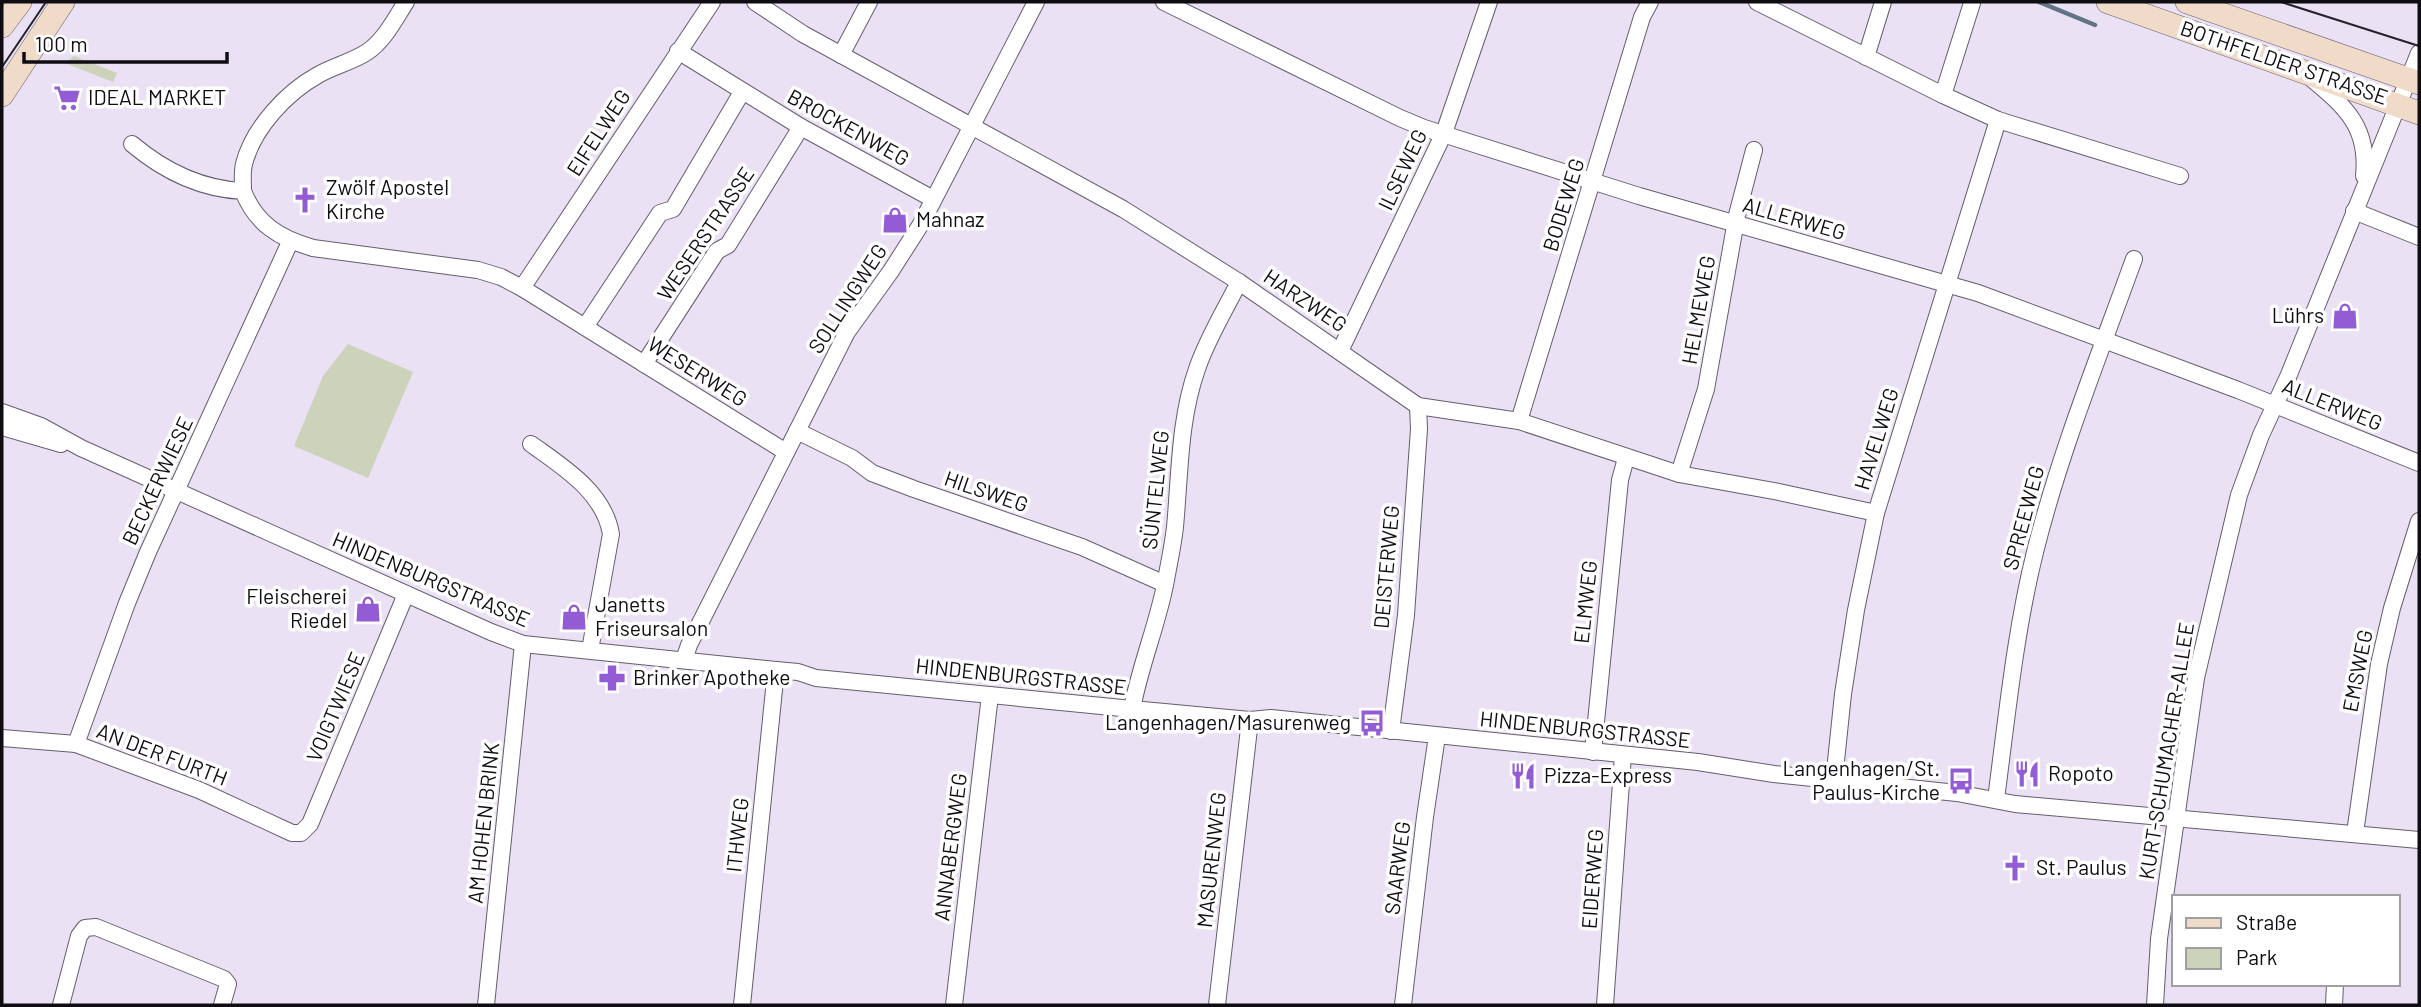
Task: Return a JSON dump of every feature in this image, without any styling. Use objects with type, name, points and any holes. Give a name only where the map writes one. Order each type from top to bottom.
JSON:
[{"type":"main road","points":[[2,26],[20,2]]},
{"type":"main road","points":[[2,95],[62,2]]},
{"type":"main road","name":"BOTHFELDER STRASSE","points":[[2108,2],[2409,108]]},
{"type":"main road","name":"BOTHFELDER STRASSE","points":[[2187,2],[2414,81]]},
{"type":"street","points":[[132,144],[145,155],[189,180],[218,190],[243,191],[244,164],[257,136],[284,99],[318,74],[366,53],[379,43],[406,2]]},
{"type":"street","name":"EIFELWEG","points":[[522,288],[712,2]]},
{"type":"street","name":"HARZWEG","points":[[755,2],[803,34],[1123,209],[1239,282],[1418,406],[1518,421],[1679,474],[1876,513]]},
{"type":"street","points":[[841,55],[869,2]]},
{"type":"street","name":"SOLLINGWEG","points":[[684,660],[689,645],[847,332],[891,271],[933,200],[1036,2]]},
{"type":"street","name":"ALLERWEG","points":[[1164,2],[1400,118],[1735,224],[1947,283],[2105,340],[2419,463]]},
{"type":"street","name":"ILSEWEG","points":[[1340,351],[1444,133],[1489,2]]},
{"type":"street","name":"BODEWEG","points":[[1518,421],[1642,18],[1650,2]]},
{"type":"street","points":[[1757,2],[1788,9],[1866,57],[1998,120],[2180,176]]},
{"type":"street","points":[[1866,57],[1883,2]]},
{"type":"street","points":[[1943,95],[1972,3]]},
{"type":"street","name":"BROCKENWEG","points":[[678,51],[801,127],[933,200]]},
{"type":"street","name":"KURT-SCHUMACHER-ALLEE","points":[[2155,1005],[2160,939],[2196,678],[2225,548],[2261,435],[2354,211],[2409,108],[2419,53]]},
{"type":"street","name":"KURT-SCHUMACHER-ALLEE","points":[[2299,69],[2349,112],[2362,137],[2365,161],[2362,193]]},
{"type":"street","points":[[585,327],[660,213],[673,209],[743,92]]},
{"type":"street","name":"HAVELWEG","points":[[1833,780],[1854,622],[1876,513],[1998,120]]},
{"type":"street","name":"WESERSTRASSE","points":[[644,364],[717,251],[728,245],[801,127]]},
{"type":"street","name":"HELMEWEG","points":[[1679,474],[1706,389],[1735,224],[1754,150]]},
{"type":"street","name":"WESERWEG","points":[[243,191],[250,209],[262,223],[290,242],[313,248],[478,270],[501,277],[786,452]]},
{"type":"street","points":[[2354,211],[2419,237]]},
{"type":"street","name":"BECKERWIESE","points":[[76,744],[127,603],[290,242]]},
{"type":"street","name":"SPREEWEG","points":[[1996,799],[2015,649],[2033,562],[2063,454],[2134,259]]},
{"type":"street","name":"SÜNTELWEG","points":[[1132,709],[1137,682],[1155,627],[1175,530],[1181,446],[1188,400],[1197,368],[1239,282]]},
{"type":"street","name":"DEISTERWEG","points":[[1391,731],[1406,615],[1419,429],[1418,406]]},
{"type":"street","name":"HINDENBURGSTRASSE","points":[[2,412],[41,426],[81,448],[523,644],[798,672],[816,678],[1250,720],[1271,719],[1623,755],[1996,799],[2015,804],[2176,818]]},
{"type":"street","name":"HINDENBURGSTRASSE","points":[[2,427],[81,448]]},
{"type":"street","name":"HILSWEG","points":[[797,431],[852,458],[872,473],[1082,547],[1165,584]]},
{"type":"street","points":[[531,444],[583,484],[609,523],[611,534],[590,650]]},
{"type":"street","name":"ELMWEG","points":[[1593,752],[1620,480],[1626,458]]},
{"type":"street","name":"EMSWEG","points":[[2355,833],[2379,664],[2392,608],[2419,521]]},
{"type":"street","name":"VOIGTWIESE","points":[[301,833],[310,824],[406,594]]},
{"type":"street","name":"AM HOHEN BRINK","points":[[486,1005],[523,644]]},
{"type":"street","name":"ITHWEG","points":[[742,1005],[776,670]]},
{"type":"street","name":"ANNABERGWEG","points":[[954,1005],[990,695]]},
{"type":"street","name":"MASURENWEG","points":[[1217,1005],[1250,720]]},
{"type":"street","name":"SAARWEG","points":[[1403,1005],[1437,736]]},
{"type":"street","name":"AN DER FURTH","points":[[2,738],[76,744],[199,790],[292,833],[301,833]]},
{"type":"street","name":"EIDERWEG","points":[[1605,1005],[1623,755]]},
{"type":"street","points":[[2176,818],[2419,840]]},
{"type":"street","points":[[61,1005],[79,936],[85,928],[96,927],[224,979],[228,991],[222,1005]]},
{"type":"street","points":[[2334,1005],[2335,986]]},
{"type":"green space","points":[[74,56],[117,73],[113,82],[65,63]]},
{"type":"green space","points":[[348,344],[413,372],[368,478],[294,446],[323,376]]},
{"type":"waterway","points":[[2039,2],[2095,25]]},
{"type":"tram line","points":[[2,67],[46,2]]},
{"type":"tram line","points":[[2281,2],[2419,46]]},
{"type":"place","name":"IDEAL MARKET","points":[[67,98]]},
{"type":"place","name":"Zwölf Apostel Kirche","points":[[305,200]]},
{"type":"place","name":"Mahnaz","points":[[895,220]]},
{"type":"place","name":"Lührs","points":[[2345,316]]},
{"type":"place","name":"Fleischerei Riedel","points":[[368,609]]},
{"type":"place","name":"Janetts Friseursalon","points":[[574,617]]},
{"type":"place","name":"Brinker Apotheke","points":[[612,678]]},
{"type":"place","name":"Langenhagen/Masurenweg","points":[[1372,723]]},
{"type":"place","name":"Ropoto","points":[[2027,774]]},
{"type":"place","name":"Pizza-Express","points":[[1523,776]]},
{"type":"place","name":"Langenhagen/St. Paulus-Kirche","points":[[1961,781]]},
{"type":"place","name":"St. Paulus","points":[[2015,868]]}]
